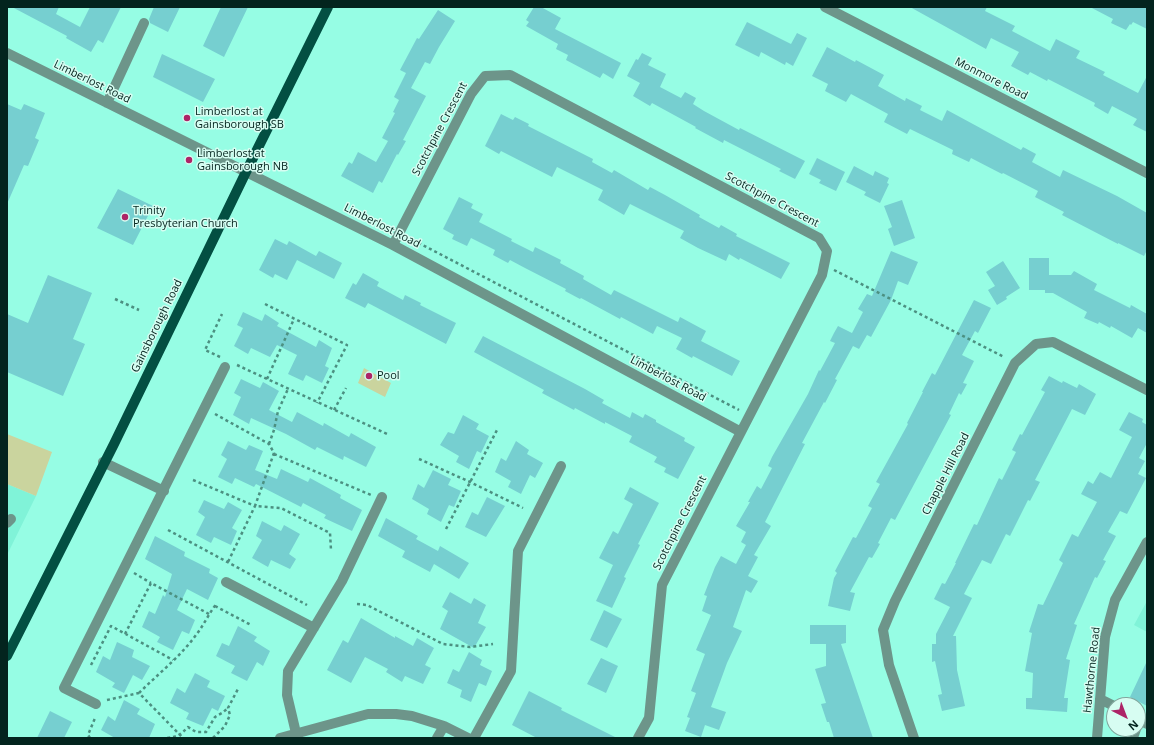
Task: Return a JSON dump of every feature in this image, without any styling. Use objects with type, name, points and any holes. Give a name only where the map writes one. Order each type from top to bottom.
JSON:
[{"type":"main road","name":"Gainsborough Road","points":[[7,656],[103,462],[114,444],[328,7]]},
{"type":"street","name":"Monmore Road","points":[[825,7],[1147,173]]},
{"type":"street","points":[[107,103],[144,23]]},
{"type":"street","name":"Limberlost Road","points":[[7,53],[393,245],[741,432]]},
{"type":"street","name":"Scotchpine Crescent","points":[[393,245],[471,94],[485,76],[510,75],[819,238],[827,251],[822,275],[662,585],[649,718],[638,738]]},
{"type":"street","name":"Chapple Hill Road","points":[[914,738],[889,665],[883,630],[895,601],[1015,363],[1036,344],[1052,342],[1147,390]]},
{"type":"street","points":[[96,704],[64,688],[228,363]]},
{"type":"street","points":[[103,462],[164,491]]},
{"type":"street","points":[[474,738],[511,671],[518,551],[561,466]]},
{"type":"street","points":[[296,733],[287,695],[288,671],[342,580],[382,497]]},
{"type":"street","name":"Hawthorne Road","points":[[1097,738],[1105,637],[1115,600],[1147,542]]},
{"type":"street","points":[[226,582],[314,628]]},
{"type":"street","points":[[1100,699],[1106,702]]},
{"type":"street","points":[[280,738],[368,714],[396,714],[412,716],[444,726],[468,738]]},
{"type":"street","points":[[437,738],[444,726]]},
{"type":"path","points":[[413,240],[740,410]]},
{"type":"path","points":[[824,266],[1015,363]]},
{"type":"path","points":[[115,299],[139,310]]},
{"type":"path","points":[[265,304],[347,346],[317,403]]},
{"type":"path","points":[[222,314],[205,350],[228,363],[267,379],[387,434]]},
{"type":"path","points":[[267,379],[294,319]]},
{"type":"path","points":[[334,410],[346,388]]},
{"type":"path","points":[[269,444],[278,412],[288,389]]},
{"type":"path","points":[[215,414],[269,444],[274,454],[373,495],[369,502]]},
{"type":"path","points":[[446,529],[498,428]]},
{"type":"path","points":[[228,562],[255,506],[274,454]]},
{"type":"path","points":[[419,459],[524,508]]},
{"type":"path","points":[[193,480],[255,506],[281,508],[330,533],[331,550]]},
{"type":"path","points":[[168,530],[307,605]]},
{"type":"path","points":[[128,570],[209,614]]},
{"type":"path","points":[[125,634],[151,583]]},
{"type":"path","points":[[357,604],[367,605],[443,644],[470,647],[493,644]]},
{"type":"path","points":[[106,700],[138,693],[184,649],[197,634],[216,605],[251,626]]},
{"type":"path","points":[[90,667],[111,626],[173,660]]},
{"type":"path","points":[[167,738],[176,738],[188,726],[196,732],[206,732],[215,716],[228,708],[239,687]]},
{"type":"path","points":[[138,693],[183,738]]},
{"type":"path","points":[[213,738],[225,726],[230,715],[228,708]]},
{"type":"path","points":[[90,738],[88,735],[95,718]]},
{"type":"shaded area","name":"Pool","points":[[364,368],[391,383],[385,397],[358,383]]},
{"type":"shaded area","points":[[7,434],[52,452],[36,496],[7,484]]},
{"type":"shaded area","points":[[7,484],[36,496],[7,555]]},
{"type":"shaded area","points":[[1147,601],[1147,632],[1134,625]]},
{"type":"building","points":[[12,7],[59,7],[56,14],[80,27],[90,7],[121,7],[103,43],[98,40],[91,52],[66,38],[67,36]]},
{"type":"building","points":[[154,7],[180,7],[168,32],[150,23],[149,19]]},
{"type":"building","points":[[221,7],[248,7],[224,57],[203,46]]},
{"type":"building","points":[[534,7],[541,7],[561,18],[555,29],[621,63],[613,79],[603,73],[600,78],[566,60],[568,55],[556,49],[558,44],[526,26],[529,22],[526,20]]},
{"type":"building","points":[[910,7],[987,7],[985,11],[1015,26],[1012,31],[1050,51],[1056,39],[1080,51],[1076,58],[1105,72],[1103,75],[1138,93],[1147,76],[1147,132],[1133,125],[1137,119],[1112,106],[1108,114],[1094,106],[1095,103],[1048,79],[1047,81],[1030,72],[1028,75],[1011,66],[1019,52],[991,38],[986,49]]},
{"type":"building","points":[[1090,7],[1147,7],[1147,29],[1133,22],[1126,30],[1111,23],[1113,19]]},
{"type":"building","points":[[438,10],[455,21],[430,64],[425,62],[411,88],[426,96],[403,140],[406,141],[398,155],[397,154],[382,183],[379,181],[373,193],[341,176],[349,162],[352,164],[358,152],[376,162],[388,141],[382,138],[395,113],[393,112],[399,100],[394,97],[406,73],[400,70],[417,38],[419,39]]},
{"type":"building","points":[[747,22],[791,44],[797,33],[807,38],[793,66],[786,62],[785,65],[761,52],[759,57],[735,45]]},
{"type":"building","points":[[827,47],[884,75],[878,86],[905,101],[906,98],[922,106],[920,110],[942,121],[947,110],[1021,150],[1023,147],[1036,154],[1032,162],[1060,177],[1063,170],[1117,196],[1147,213],[1147,250],[1144,256],[1062,215],[1064,212],[1035,197],[1038,191],[971,158],[969,162],[952,154],[953,150],[910,129],[907,134],[884,122],[888,114],[851,94],[846,102],[825,91],[828,84],[812,76]]},
{"type":"building","points":[[642,53],[652,58],[648,65],[666,74],[660,87],[681,98],[685,92],[696,98],[693,104],[704,111],[739,130],[740,128],[805,161],[795,179],[779,171],[781,169],[724,140],[723,143],[652,103],[650,106],[633,96],[640,83],[627,76],[636,59],[638,60]]},
{"type":"building","points":[[162,54],[215,79],[203,102],[153,77]]},
{"type":"building","points":[[7,104],[21,110],[24,104],[45,113],[35,138],[39,140],[28,166],[24,165],[7,204]]},
{"type":"building","points":[[501,114],[513,120],[515,117],[529,124],[528,126],[593,159],[592,162],[612,173],[614,170],[648,190],[650,187],[700,215],[699,217],[719,228],[721,225],[737,234],[736,236],[790,263],[781,279],[729,254],[726,261],[680,238],[684,231],[630,204],[624,215],[598,200],[603,190],[557,167],[552,177],[501,151],[499,154],[485,146]]},
{"type":"building","points":[[817,158],[845,172],[836,191],[819,183],[821,180],[809,174]]},
{"type":"building","points":[[854,166],[873,176],[875,171],[889,178],[887,183],[889,184],[880,203],[864,195],[866,192],[846,182]]},
{"type":"building","name":"Trinity Presbyterian Church","points":[[118,189],[153,206],[133,245],[97,228]]},
{"type":"building","points":[[459,197],[473,204],[471,208],[483,214],[479,222],[512,239],[511,241],[533,252],[535,247],[561,260],[560,263],[584,276],[583,279],[611,295],[614,290],[678,322],[680,317],[706,331],[701,341],[740,361],[732,376],[676,349],[682,338],[657,326],[653,334],[621,317],[620,319],[565,291],[566,289],[510,260],[508,263],[493,255],[495,250],[471,238],[467,246],[452,239],[454,235],[443,229]]},
{"type":"building","points":[[902,200],[915,238],[894,246],[888,229],[892,227],[884,206]]},
{"type":"building","points":[[275,239],[287,245],[289,241],[316,256],[319,251],[342,263],[334,279],[297,260],[287,280],[275,274],[273,278],[259,270]]},
{"type":"building","points":[[891,251],[918,262],[908,285],[898,281],[891,300],[871,337],[867,335],[859,349],[853,346],[835,379],[837,380],[825,403],[824,402],[802,443],[805,444],[765,522],[771,526],[754,555],[758,557],[748,576],[758,581],[751,593],[746,590],[733,627],[742,631],[727,663],[711,707],[726,712],[719,730],[705,725],[701,737],[685,731],[690,718],[687,717],[696,693],[691,691],[705,654],[696,650],[711,615],[702,611],[707,596],[704,595],[715,567],[721,556],[736,564],[746,545],[741,542],[746,532],[736,526],[750,502],[748,502],[757,486],[761,489],[772,468],[768,466],[772,457],[835,343],[830,341],[834,333],[838,326],[852,333],[863,312],[858,309],[867,294],[872,296]]},
{"type":"building","points":[[1029,258],[1049,258],[1049,275],[1071,275],[1074,271],[1097,284],[1094,290],[1130,308],[1131,305],[1147,314],[1147,333],[1138,328],[1132,338],[1111,326],[1110,328],[1099,322],[1098,324],[1084,318],[1087,312],[1053,293],[1045,293],[1045,290],[1029,290]]},
{"type":"building","points":[[1003,261],[1020,288],[997,305],[988,290],[995,286],[986,272]]},
{"type":"building","points":[[363,273],[379,282],[377,286],[403,300],[405,295],[421,303],[420,305],[456,323],[446,344],[368,303],[365,308],[345,298],[353,283],[356,285]]},
{"type":"building","points":[[48,275],[92,293],[73,339],[85,344],[63,396],[7,372],[7,314],[28,323]]},
{"type":"building","points":[[974,300],[991,308],[978,333],[975,331],[962,355],[974,361],[963,383],[967,384],[961,395],[959,393],[949,414],[951,415],[895,520],[891,518],[878,543],[880,544],[872,558],[869,557],[850,592],[855,593],[850,611],[828,606],[834,578],[837,573],[835,571],[853,537],[856,538],[872,508],[868,506],[880,484],[876,482],[908,424],[907,423],[932,373],[935,375]]},
{"type":"building","points":[[243,312],[262,321],[265,314],[279,323],[277,326],[316,347],[319,340],[332,348],[325,366],[329,368],[322,383],[306,375],[303,381],[288,374],[297,355],[277,345],[270,357],[251,348],[248,354],[234,346],[243,328],[237,325]]},
{"type":"building","points":[[483,336],[585,389],[604,400],[602,403],[630,418],[632,412],[643,418],[645,414],[656,420],[656,422],[685,438],[684,441],[695,447],[678,479],[664,472],[666,468],[654,462],[657,457],[629,442],[632,436],[575,408],[574,410],[542,393],[544,390],[474,352]]},
{"type":"building","points":[[1049,376],[1062,383],[1063,381],[1077,388],[1079,384],[1096,394],[1085,415],[1072,409],[1035,480],[1040,482],[1030,501],[1028,500],[1010,536],[1006,534],[991,564],[982,560],[964,594],[972,598],[953,636],[956,636],[957,670],[965,706],[942,711],[938,695],[942,694],[935,661],[932,662],[932,644],[936,644],[936,634],[950,607],[934,599],[942,583],[945,584],[974,524],[977,525],[999,478],[1002,480],[1016,452],[1012,450],[1020,434],[1022,435],[1045,392],[1041,390]]},
{"type":"building","points":[[241,379],[260,388],[263,382],[279,391],[269,410],[292,422],[297,412],[323,426],[324,423],[349,437],[351,433],[376,447],[366,467],[344,456],[343,460],[317,447],[315,450],[286,434],[251,418],[249,424],[233,415],[241,397],[234,393]]},
{"type":"building","points":[[1129,412],[1143,419],[1142,422],[1147,425],[1147,443],[1139,458],[1145,461],[1138,474],[1146,478],[1127,514],[1120,511],[1108,532],[1116,536],[1103,560],[1106,561],[1097,578],[1095,577],[1074,624],[1077,625],[1066,659],[1070,660],[1064,698],[1068,698],[1067,712],[1026,709],[1026,698],[1032,698],[1033,673],[1025,671],[1032,633],[1029,632],[1038,604],[1043,605],[1063,563],[1059,560],[1072,534],[1078,537],[1097,502],[1081,494],[1088,481],[1093,484],[1100,472],[1111,478],[1132,437],[1119,430]]},
{"type":"building","points":[[463,415],[479,424],[476,429],[489,436],[481,453],[477,451],[469,469],[456,462],[459,456],[440,445],[448,432],[454,434]]},
{"type":"building","points":[[228,441],[246,450],[249,445],[263,451],[255,470],[277,479],[281,469],[308,482],[310,478],[341,495],[340,498],[362,510],[352,531],[324,518],[326,515],[303,503],[301,507],[256,484],[254,487],[235,478],[232,484],[218,477],[227,459],[221,455]]},
{"type":"building","points":[[516,441],[529,450],[527,454],[543,463],[535,478],[530,475],[521,494],[508,487],[511,481],[495,472],[501,458],[506,461]]},
{"type":"building","points":[[433,470],[451,479],[448,485],[461,491],[454,507],[449,505],[441,522],[427,514],[429,509],[412,499],[418,484],[424,488]]},
{"type":"building","points":[[630,487],[659,503],[638,544],[640,545],[624,577],[626,578],[612,608],[596,601],[613,565],[599,558],[613,531],[618,534],[633,504],[624,499]]},
{"type":"building","points":[[487,497],[505,506],[486,537],[465,527],[472,512],[478,515]]},
{"type":"building","points":[[204,500],[224,509],[228,502],[242,510],[232,528],[237,531],[231,545],[214,537],[211,543],[196,535],[205,517],[198,512]]},
{"type":"building","points":[[386,518],[418,536],[416,539],[438,551],[440,546],[469,563],[459,579],[434,564],[430,572],[402,557],[405,551],[378,536]]},
{"type":"building","points":[[262,521],[281,531],[284,525],[300,534],[289,554],[296,559],[290,569],[271,560],[268,567],[252,558],[262,540],[256,536]]},
{"type":"building","points":[[155,536],[185,552],[184,556],[210,569],[209,573],[218,578],[208,600],[187,589],[177,610],[195,620],[189,634],[182,631],[173,650],[157,642],[160,637],[142,627],[149,611],[155,614],[163,595],[165,597],[172,574],[145,559]]},
{"type":"building","points":[[450,592],[471,604],[474,598],[486,605],[478,623],[486,627],[474,648],[440,629],[448,611],[442,607]]},
{"type":"building","points":[[604,610],[622,619],[607,648],[590,640]]},
{"type":"building","points":[[361,618],[395,638],[395,636],[413,646],[417,638],[434,648],[425,665],[431,668],[423,684],[405,676],[402,682],[386,672],[388,669],[365,657],[351,683],[327,670],[343,640],[348,643]]},
{"type":"building","points":[[810,625],[846,625],[846,643],[841,644],[873,738],[834,738],[821,704],[826,703],[815,669],[826,666],[826,644],[810,644]]},
{"type":"building","points":[[238,626],[257,637],[254,641],[270,651],[263,666],[257,662],[247,681],[231,673],[235,666],[216,656],[222,643],[229,646]]},
{"type":"building","points":[[117,642],[134,650],[132,657],[150,666],[142,680],[133,675],[124,693],[112,687],[115,683],[96,672],[103,656],[110,660]]},
{"type":"building","points":[[469,652],[482,660],[480,665],[492,671],[486,686],[479,683],[471,702],[460,697],[462,690],[447,683],[453,669],[459,672]]},
{"type":"building","points":[[601,658],[618,666],[606,693],[587,684]]},
{"type":"building","points":[[1147,661],[1147,706],[1146,697],[1130,697]]},
{"type":"building","points":[[195,673],[210,681],[207,687],[225,696],[218,711],[212,708],[203,726],[186,719],[189,713],[170,703],[177,688],[185,693]]},
{"type":"building","points":[[529,691],[562,708],[561,710],[617,738],[537,738],[512,725]]},
{"type":"building","points":[[124,700],[140,709],[137,714],[155,724],[149,738],[115,738],[101,730],[108,716],[115,721]]},
{"type":"building","points":[[50,711],[72,722],[64,738],[37,738]]},
{"type":"place","name":"Limberlost at Gainsborough SB","points":[[187,118]]},
{"type":"place","name":"Limberlost at Gainsborough NB","points":[[189,160]]},
{"type":"place","name":"Trinity Presbyterian Church","points":[[125,217]]},
{"type":"place","name":"Pool","points":[[369,376]]}]
